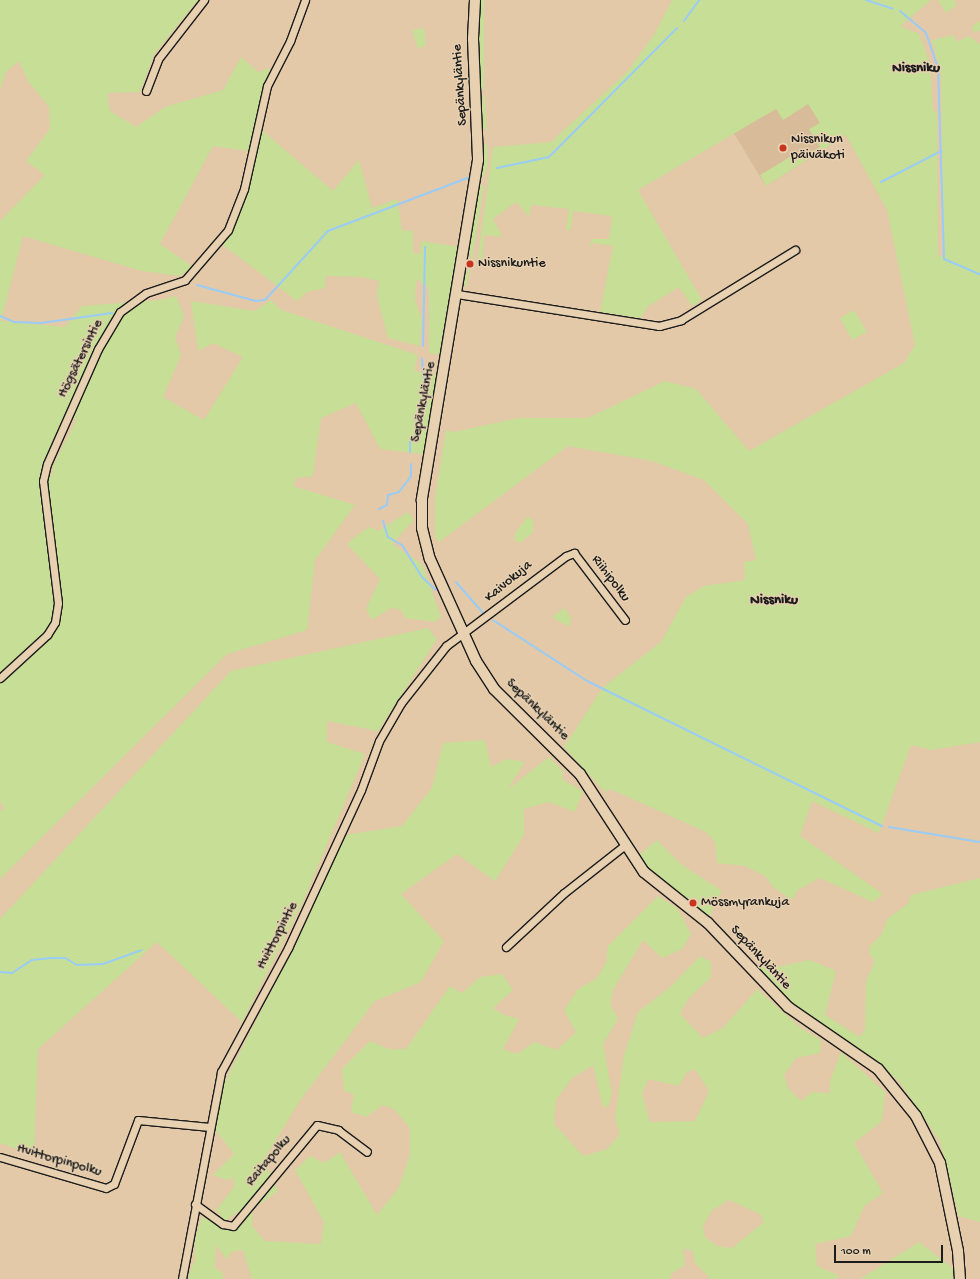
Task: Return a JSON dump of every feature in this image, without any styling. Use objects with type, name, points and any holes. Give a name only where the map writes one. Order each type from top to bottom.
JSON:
[{"type":"street","points":[[146,92],[158,59],[204,0]]},
{"type":"street","name":"Högsätersintie","points":[[0,678],[47,635],[55,622],[58,603],[43,481],[47,464],[92,361],[107,328],[120,312],[146,293],[185,280],[228,230],[244,189],[267,86],[290,41],[304,0]]},
{"type":"street","name":"Sepänkyläntie","points":[[475,0],[472,39],[478,160],[421,514],[430,559],[462,633],[494,689],[580,774],[644,872],[708,923],[778,998],[856,1051],[902,1097],[923,1126],[940,1163],[958,1251],[960,1279]]},
{"type":"street","points":[[457,294],[659,326],[681,320],[795,250]]},
{"type":"street","name":"Kaivokuja","points":[[462,633],[515,596],[538,574],[574,553]]},
{"type":"street","name":"Riihipolku","points":[[574,553],[625,620]]},
{"type":"street","name":"Hvittorpintie","points":[[182,1279],[221,1072],[288,948],[384,732],[436,656],[462,633]]},
{"type":"street","points":[[506,948],[564,893],[626,845]]},
{"type":"street","name":"Hvittorpinpolku","points":[[0,1157],[106,1188],[114,1184],[138,1120],[210,1127]]},
{"type":"street","name":"Raitapolku","points":[[195,1204],[223,1224],[233,1226],[317,1125],[338,1130],[367,1152]]},
{"type":"shaded area","name":"Nissnikun päiväkoti","points":[[816,85],[846,135],[766,186],[733,132]]},
{"type":"green space","points":[[0,0],[198,0],[154,54],[140,92],[107,93],[110,111],[136,127],[165,107],[223,90],[241,57],[258,72],[270,68],[248,151],[213,146],[160,244],[193,267],[180,276],[142,271],[23,236],[1,321],[65,327],[82,306],[160,300],[176,296],[184,317],[175,337],[181,355],[163,397],[204,420],[243,357],[213,343],[198,351],[191,301],[255,311],[271,300],[281,310],[418,355],[414,371],[438,374],[423,454],[380,449],[356,403],[321,418],[313,476],[296,478],[293,486],[355,505],[315,560],[307,630],[227,654],[0,879],[0,812],[4,808],[0,801],[0,221],[45,175],[26,161],[50,129],[49,107],[28,81],[19,61],[6,72],[0,90]],"holes":[[[68,417],[77,419],[53,466],[53,477],[47,464]]]},
{"type":"green space","points":[[478,0],[484,0],[484,91],[479,86]]},
{"type":"green space","points":[[672,0],[931,0],[900,26],[919,34],[930,64],[933,109],[937,113],[938,255],[944,257],[941,72],[932,40],[953,35],[957,42],[969,36],[980,44],[980,742],[932,750],[911,745],[879,833],[812,801],[800,836],[883,894],[873,902],[820,878],[798,890],[792,900],[773,887],[765,876],[745,866],[717,863],[715,842],[706,832],[610,789],[605,792],[564,747],[603,687],[661,642],[686,597],[704,586],[745,580],[744,562],[756,560],[748,524],[704,480],[652,461],[568,446],[439,542],[435,537],[435,498],[446,430],[454,432],[518,418],[588,418],[665,381],[696,389],[749,451],[904,363],[915,345],[887,210],[846,135],[766,186],[760,175],[800,151],[803,157],[820,147],[809,129],[820,123],[808,104],[783,120],[776,109],[638,190],[702,300],[692,306],[679,287],[647,307],[641,318],[600,312],[613,246],[594,243],[589,247],[592,239],[609,239],[612,216],[573,211],[571,230],[566,230],[569,209],[531,205],[529,217],[516,202],[493,219],[503,237],[484,235],[482,263],[496,267],[477,264],[493,147],[551,142],[627,72],[654,35]]},
{"type":"green space","points":[[938,0],[954,0],[957,5],[946,13]]},
{"type":"green space","points":[[980,21],[980,30],[975,33],[971,27]]},
{"type":"green space","points":[[424,28],[426,45],[418,49],[412,30]]},
{"type":"green space","points":[[483,95],[485,96],[487,131],[482,127]]},
{"type":"green space","points":[[257,126],[333,191],[359,160],[372,208],[397,199],[402,230],[413,231],[413,253],[420,254],[421,241],[460,247],[444,331],[443,355],[429,353],[429,288],[416,279],[415,300],[422,320],[420,346],[388,338],[377,296],[379,281],[362,277],[326,276],[325,288],[307,292],[297,301],[223,245],[251,177]]},
{"type":"green space","points":[[487,143],[488,162],[484,179],[481,173],[482,146]]},
{"type":"green space","points":[[484,185],[471,260],[469,244],[479,186]]},
{"type":"green space","points":[[470,267],[466,289],[463,280]]},
{"type":"green space","points":[[854,310],[867,332],[852,340],[840,318]]},
{"type":"green space","points":[[408,512],[414,520],[392,544],[422,564],[441,617],[435,622],[405,618],[401,610],[391,608],[372,620],[366,609],[380,579],[347,544],[361,532],[370,527],[378,531]]},
{"type":"green space","points":[[528,516],[534,522],[533,532],[520,543],[514,540],[516,532]]},
{"type":"green space","points":[[564,608],[571,617],[569,627],[552,617]]},
{"type":"green space","points":[[428,628],[437,639],[378,731],[327,721],[327,742],[365,754],[303,901],[242,1022],[157,942],[38,1049],[34,1155],[0,1143],[0,919],[231,671]]},
{"type":"green space","points":[[485,740],[491,767],[506,759],[525,762],[507,790],[549,757],[562,770],[563,780],[583,791],[575,812],[549,802],[524,809],[524,835],[495,881],[457,854],[401,894],[444,941],[421,982],[375,1001],[299,1102],[264,1160],[278,1191],[253,1209],[252,1226],[265,1241],[321,1244],[324,1222],[295,1170],[310,1156],[324,1163],[340,1152],[377,1215],[399,1187],[410,1155],[410,1128],[394,1109],[383,1105],[366,1117],[351,1112],[354,1094],[344,1091],[342,1069],[370,1041],[389,1049],[406,1049],[450,986],[462,993],[480,977],[502,974],[513,990],[493,1008],[504,1015],[519,1019],[503,1049],[517,1054],[534,1042],[557,1050],[576,1032],[564,1010],[578,989],[596,979],[606,963],[608,946],[658,896],[677,908],[691,934],[682,949],[662,958],[643,940],[613,990],[610,1004],[618,1019],[603,1044],[612,1093],[609,1105],[603,1108],[593,1065],[572,1078],[556,1100],[554,1124],[583,1156],[607,1149],[620,1134],[615,1119],[624,1055],[638,1012],[669,988],[700,956],[711,962],[711,977],[688,999],[680,1014],[703,1038],[723,1028],[757,989],[802,1029],[821,1040],[820,1053],[796,1058],[784,1075],[788,1088],[801,1101],[812,1092],[830,1093],[830,1081],[841,1052],[885,1092],[882,1121],[854,1143],[883,1193],[864,1206],[851,1236],[815,1244],[817,1266],[838,1275],[837,1279],[711,1279],[695,1263],[692,1250],[683,1249],[685,1265],[671,1274],[670,1279],[252,1279],[243,1250],[231,1252],[227,1260],[216,1245],[215,1268],[223,1273],[223,1279],[187,1279],[195,1260],[195,1239],[202,1217],[232,1230],[245,1222],[239,1211],[225,1221],[216,1210],[234,1187],[233,1177],[227,1180],[213,1175],[234,1154],[213,1127],[219,1094],[307,920],[345,835],[402,826],[432,788],[443,743]],"holes":[[[695,1069],[709,1091],[695,1121],[650,1122],[642,1094],[648,1079],[679,1086],[687,1072]],[[729,1200],[760,1214],[764,1222],[732,1248],[717,1246],[705,1237],[703,1226],[711,1211]]]},
{"type":"green space","points":[[657,840],[682,865],[722,891],[709,917],[653,876],[637,857]]},
{"type":"green space","points":[[980,878],[980,1222],[959,1216],[940,1141],[898,1080],[846,1040],[799,1011],[757,972],[768,960],[777,967],[810,960],[836,971],[825,1015],[860,1037],[865,1029],[866,981],[875,961],[869,953],[870,946],[881,935],[888,918],[908,904],[911,895]]},
{"type":"green space","points":[[919,1242],[954,1269],[953,1279],[860,1279]]},
{"type":"waterway","points":[[684,21],[699,0]]},
{"type":"waterway","points":[[866,0],[893,9]]},
{"type":"waterway","points":[[900,11],[926,33],[938,67],[944,259],[980,274]]},
{"type":"waterway","points":[[497,168],[549,157],[677,28]]},
{"type":"waterway","points":[[881,182],[941,151]]},
{"type":"waterway","points":[[197,285],[256,301],[265,300],[328,231],[470,177]]},
{"type":"waterway","points":[[423,346],[425,247]]},
{"type":"waterway","points":[[0,316],[14,322],[41,323],[112,313]]},
{"type":"waterway","points":[[410,452],[410,442],[419,430],[415,416],[426,406],[422,358]]},
{"type":"waterway","points":[[379,509],[387,505],[388,495],[399,492],[411,476],[411,464]]},
{"type":"waterway","points":[[383,521],[388,537],[402,545],[422,577],[436,590]]},
{"type":"waterway","points":[[456,582],[483,613]]},
{"type":"waterway","points":[[493,620],[587,681],[882,826]]},
{"type":"waterway","points":[[889,827],[980,842]]},
{"type":"waterway","points":[[0,972],[12,973],[32,960],[51,958],[65,958],[77,965],[103,964],[142,950]]},
{"type":"place","name":"Nissnikun päiväkoti","points":[[783,148]]},
{"type":"place","name":"Nissnikuntie","points":[[470,264]]},
{"type":"place","name":"Mössmyrankuja","points":[[693,903]]},
{"type":"district","name":"Nissniku","points":[[916,69]]},
{"type":"district","name":"Nissniku","points":[[774,601]]}]
